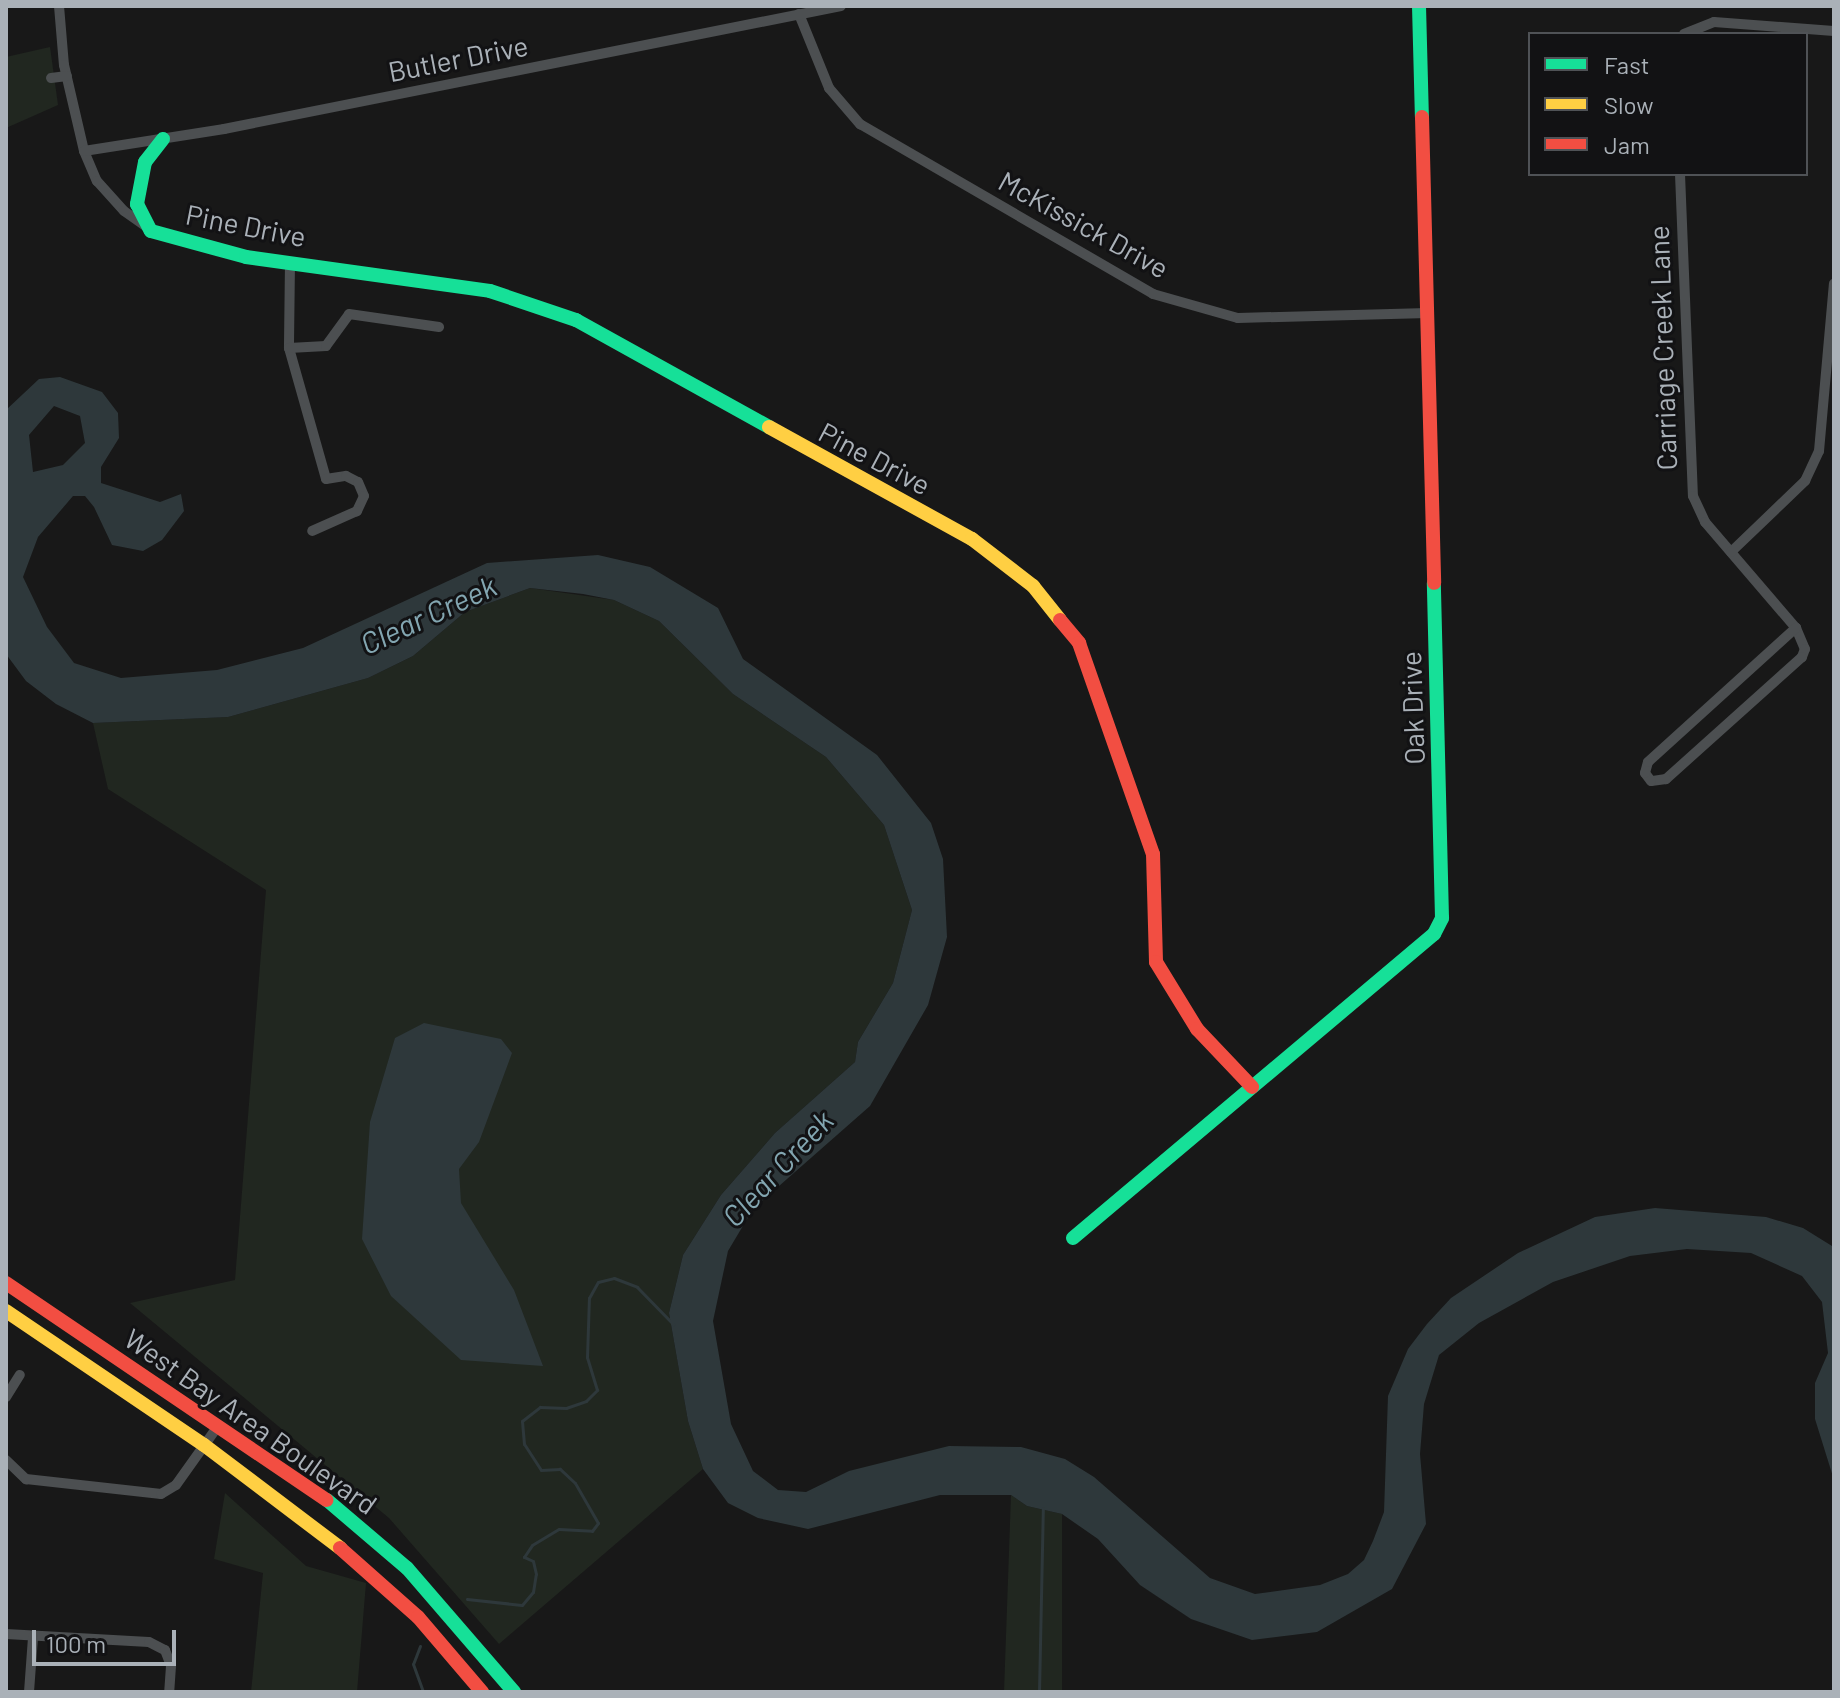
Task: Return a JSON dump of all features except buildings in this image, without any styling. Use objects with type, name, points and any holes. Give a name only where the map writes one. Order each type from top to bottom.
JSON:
[{"type":"street","name":"Pine Drive","points":[[59,6],[67,76],[84,151],[97,181],[124,211],[151,231],[200,247],[490,291],[590,326],[806,452],[972,539],[1033,586],[1079,643],[1125,763],[1153,854],[1156,962],[1197,1029],[1252,1087]]},
{"type":"street","name":"Butler Drive","points":[[84,151],[163,139],[841,6]]},
{"type":"street","name":"Oak Drive","points":[[1073,1238],[1434,934],[1442,918],[1419,6]]},
{"type":"street","name":"McKissick Drive","points":[[799,14],[829,88],[860,124],[1153,294],[1238,318],[1428,313]]},
{"type":"street","points":[[1689,32],[1714,22],[1834,31]]},
{"type":"street","points":[[51,78],[67,76]]},
{"type":"street","name":"Pine Drive","points":[[151,231],[137,204],[145,162],[163,139]]},
{"type":"street","name":"Carriage Creek Lane","points":[[1680,176],[1689,467],[1698,508],[1796,628]]},
{"type":"street","points":[[290,262],[289,348],[326,479],[346,476],[358,482],[364,496],[357,511],[312,531]]},
{"type":"street","points":[[1731,552],[1805,481],[1819,451],[1834,284]]},
{"type":"street","points":[[289,348],[326,346],[349,314],[439,327]]},
{"type":"street","points":[[1796,628],[1803,640],[1802,657],[1666,779],[1651,781],[1645,773],[1648,762],[1796,628]]},
{"type":"street","name":"West Bay Area Boulevard","points":[[6,1283],[319,1494],[407,1568],[514,1692]]},
{"type":"street","name":"West Bay Area Boulevard","points":[[6,1311],[204,1445],[373,1575],[418,1617],[482,1692]]},
{"type":"street","points":[[6,1397],[20,1375]]},
{"type":"street","points":[[6,1460],[26,1479],[161,1494],[176,1485],[218,1426]]},
{"type":"street","points":[[6,1634],[149,1642],[165,1650],[171,1666],[169,1692]]},
{"type":"street","points":[[29,1692],[33,1637]]},
{"type":"shaded area","points":[[50,47],[58,105],[6,128],[6,57]]},
{"type":"shaded area","points":[[530,588],[614,600],[659,621],[733,694],[826,757],[884,825],[912,910],[893,983],[858,1042],[855,1062],[775,1133],[721,1195],[683,1255],[669,1313],[688,1421],[703,1469],[499,1644],[389,1518],[130,1303],[235,1280],[266,890],[108,789],[93,723],[228,717],[368,678],[413,656],[465,612]]},
{"type":"shaded area","points":[[225,1493],[306,1566],[366,1583],[357,1692],[251,1692],[263,1573],[214,1559]]},
{"type":"shaded area","points":[[1011,1495],[1027,1506],[1062,1514],[1062,1692],[1004,1692]]},
{"type":"water","name":"Clear Creek","points":[[60,377],[102,392],[118,413],[119,438],[101,467],[101,483],[160,502],[181,494],[184,511],[162,540],[143,551],[112,545],[94,507],[85,496],[73,496],[38,537],[23,577],[47,627],[74,663],[121,678],[217,670],[303,648],[487,563],[598,555],[650,567],[718,608],[743,659],[877,755],[931,823],[943,859],[947,937],[928,1005],[870,1106],[753,1209],[728,1251],[713,1321],[731,1424],[753,1471],[778,1490],[806,1492],[849,1471],[949,1446],[1021,1447],[1065,1459],[1094,1477],[1210,1578],[1255,1594],[1320,1585],[1348,1574],[1364,1560],[1373,1541],[1384,1512],[1388,1396],[1408,1349],[1427,1324],[1451,1298],[1518,1253],[1595,1217],[1655,1208],[1766,1217],[1803,1228],[1832,1246],[1834,1480],[1815,1419],[1815,1383],[1828,1353],[1822,1302],[1802,1276],[1751,1253],[1687,1249],[1630,1256],[1553,1282],[1479,1323],[1439,1355],[1424,1404],[1420,1454],[1426,1524],[1392,1589],[1317,1632],[1252,1640],[1191,1619],[1140,1585],[1098,1539],[1062,1514],[1027,1506],[1011,1495],[940,1495],[808,1529],[758,1518],[728,1503],[703,1469],[688,1421],[669,1313],[683,1255],[721,1195],[775,1133],[855,1062],[858,1042],[893,983],[912,910],[884,825],[826,757],[733,694],[659,621],[614,600],[583,594],[530,588],[465,612],[413,656],[368,678],[228,717],[93,723],[56,704],[26,681],[6,654],[6,410],[39,379]],"holes":[[[54,406],[80,416],[85,443],[63,465],[33,472],[29,435]]]},
{"type":"water","points":[[424,1023],[501,1039],[512,1053],[479,1142],[459,1169],[461,1203],[514,1290],[543,1366],[461,1360],[391,1296],[362,1239],[370,1122],[395,1038]]},
{"type":"waterway","points":[[467,1599],[522,1605],[533,1592],[536,1574],[533,1561],[524,1557],[532,1545],[559,1529],[592,1531],[598,1523],[575,1483],[560,1469],[541,1470],[524,1444],[522,1421],[540,1407],[566,1408],[586,1401],[597,1390],[587,1357],[589,1298],[598,1282],[614,1278],[637,1287],[673,1324]]},
{"type":"waterway","points":[[1039,1692],[1043,1508]]},
{"type":"waterway","points":[[420,1646],[413,1664],[423,1692]]},
{"type":"traffic: fast","points":[[1419,6],[1422,117]]},
{"type":"traffic: fast","points":[[163,139],[145,162],[137,204],[151,231],[246,257],[490,291],[576,320],[769,427]]},
{"type":"traffic: fast","points":[[1073,1238],[1434,934],[1442,918],[1434,583]]},
{"type":"traffic: fast","points":[[327,1500],[407,1568],[514,1692]]},
{"type":"traffic: slow","points":[[769,427],[972,539],[1033,586],[1060,620]]},
{"type":"traffic: slow","points":[[6,1311],[204,1445],[340,1548]]},
{"type":"traffic: jam","points":[[1422,117],[1434,583]]},
{"type":"traffic: jam","points":[[1060,620],[1079,643],[1153,854],[1156,962],[1197,1029],[1252,1087]]},
{"type":"traffic: jam","points":[[6,1283],[327,1500]]},
{"type":"traffic: jam","points":[[340,1548],[418,1617],[482,1692]]}]
